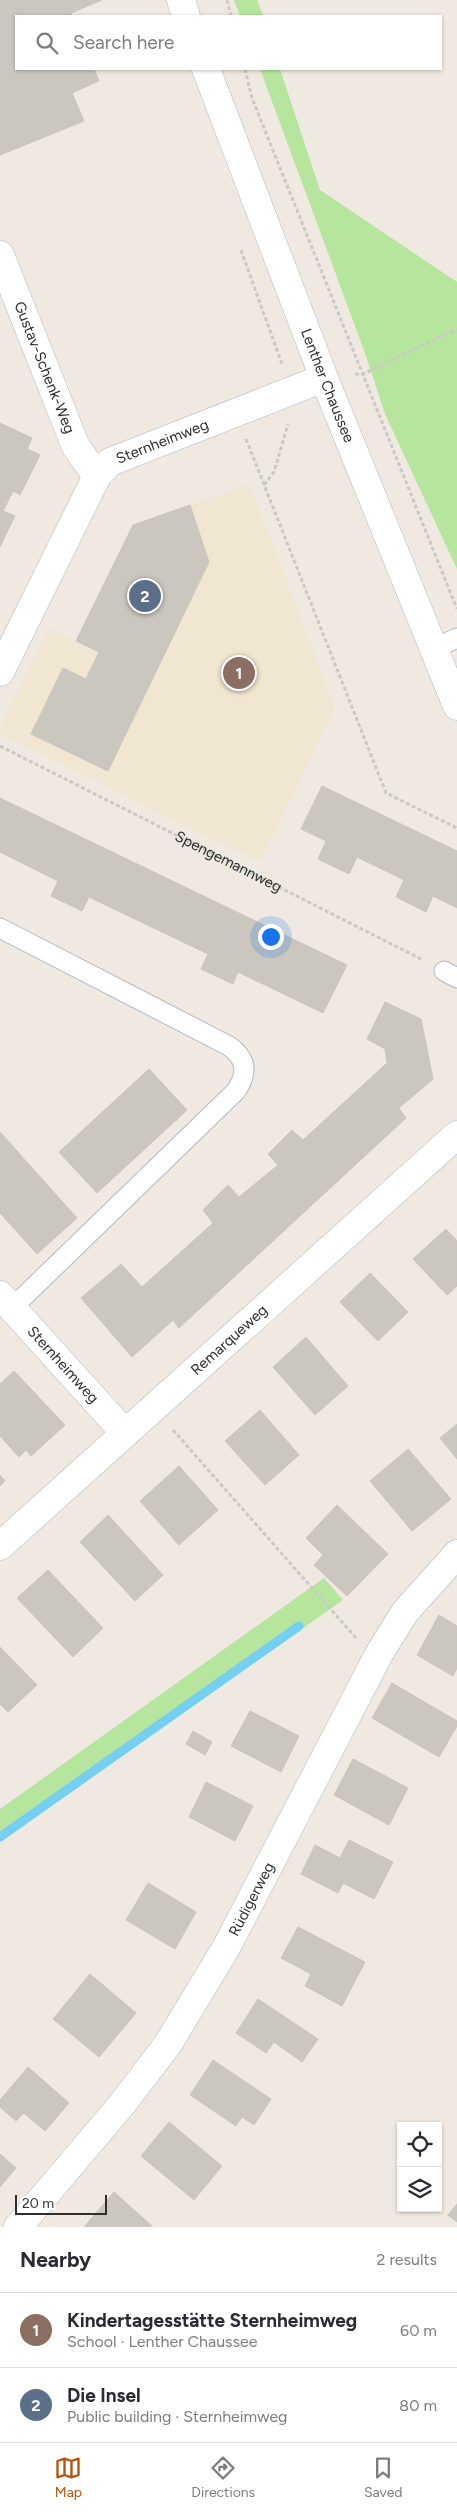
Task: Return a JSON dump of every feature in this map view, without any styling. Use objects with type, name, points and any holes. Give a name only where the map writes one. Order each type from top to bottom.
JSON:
[{"type":"street","points":[[180,0],[186,15]]},
{"type":"street","name":"Lenther Chaussee","points":[[206,70],[324,378],[455,703]]},
{"type":"street","name":"Gustav-Schenk-Weg","points":[[0,255],[76,447],[97,476]]},
{"type":"street","name":"Sternheimweg","points":[[0,672],[97,476],[110,462],[324,378]]},
{"type":"street","name":"Remarqueweg","points":[[0,1546],[457,1135]]},
{"type":"street","name":"Sternheimweg","points":[[6,1302],[125,1433]]},
{"type":"street","name":"Rüdigerweg","points":[[18,2227],[123,2103],[168,2044],[226,1948],[379,1654],[405,1612],[457,1554]]},
{"type":"lane","points":[[432,649],[457,638]]},
{"type":"lane","points":[[0,928],[229,1046],[243,1059],[245,1066],[242,1082],[236,1091],[6,1302]]},
{"type":"path","points":[[227,0],[232,15]]},
{"type":"path","points":[[245,70],[252,98],[457,609]]},
{"type":"path","points":[[324,378],[363,374],[457,329]]},
{"type":"path","points":[[264,485],[274,472],[290,420],[287,392]]},
{"type":"path","points":[[236,413],[386,793],[457,828]]},
{"type":"path","name":"Spengemannweg","points":[[0,746],[451,974]]},
{"type":"path","points":[[153,1408],[354,1636],[379,1654]]},
{"type":"shaded area","points":[[250,484],[335,708],[260,862],[0,734],[0,728],[49,628],[153,678],[209,562],[190,505]]},
{"type":"green space","points":[[234,0],[257,0],[263,15],[240,15]]},
{"type":"green space","points":[[260,70],[280,70],[320,190],[457,282],[457,569],[385,414],[365,353]]},
{"type":"green space","points":[[324,1578],[343,1600],[0,1842],[0,1809]]},
{"type":"building","points":[[0,0],[102,0],[71,13],[72,15],[15,15],[15,70],[94,70],[99,81],[72,93],[84,121],[0,155]]},
{"type":"building","points":[[0,423],[32,438],[27,449],[40,455],[31,473],[0,459]]},
{"type":"building","points":[[0,459],[31,473],[20,495],[13,491],[9,499],[0,494]]},
{"type":"building","points":[[0,494],[9,499],[3,511],[15,516],[6,534],[0,531]]},
{"type":"building","points":[[190,505],[209,562],[108,771],[31,734],[63,668],[86,679],[99,652],[76,641],[133,525]]},
{"type":"building","points":[[0,531],[6,534],[0,547]]},
{"type":"building","points":[[322,786],[457,851],[457,908],[433,896],[426,912],[396,897],[404,880],[357,857],[349,874],[318,859],[326,841],[301,829]]},
{"type":"building","points":[[0,798],[347,965],[323,1013],[238,972],[233,984],[201,969],[208,954],[89,897],[82,911],[51,896],[58,881],[0,852]]},
{"type":"building","points":[[385,1002],[421,1019],[433,1079],[399,1108],[406,1118],[179,1328],[173,1320],[132,1357],[81,1298],[121,1264],[142,1287],[213,1223],[203,1210],[228,1185],[239,1197],[278,1165],[268,1154],[292,1130],[303,1140],[387,1063],[385,1049],[367,1039]]},
{"type":"building","points":[[149,1069],[187,1110],[97,1193],[59,1152]]},
{"type":"building","points":[[0,1132],[77,1218],[37,1254],[0,1213]]},
{"type":"building","points":[[446,1229],[457,1241],[457,1286],[447,1295],[413,1259]]},
{"type":"building","points":[[370,1273],[408,1312],[378,1341],[340,1302]]},
{"type":"building","points":[[306,1337],[348,1386],[315,1415],[273,1367]]},
{"type":"building","points":[[14,1371],[65,1425],[31,1456],[26,1450],[19,1457],[0,1436],[0,1384]]},
{"type":"building","points":[[260,1410],[299,1455],[265,1485],[225,1441]]},
{"type":"building","points":[[457,1424],[457,1459],[440,1438]]},
{"type":"building","points":[[408,1449],[451,1499],[412,1531],[370,1481]]},
{"type":"building","points":[[179,1466],[218,1510],[179,1545],[140,1501]]},
{"type":"building","points":[[0,1475],[5,1481],[0,1486]]},
{"type":"building","points":[[337,1505],[388,1554],[347,1596],[314,1565],[323,1555],[306,1538]]},
{"type":"building","points":[[108,1515],[163,1575],[135,1601],[80,1542]]},
{"type":"building","points":[[48,1570],[103,1628],[73,1657],[17,1598]]},
{"type":"building","points":[[439,1615],[457,1626],[457,1668],[453,1676],[417,1655]]},
{"type":"building","points":[[0,1647],[37,1685],[8,1712],[0,1704]]},
{"type":"building","points":[[392,1683],[457,1721],[457,1726],[439,1757],[372,1718]]},
{"type":"building","points":[[250,1711],[299,1736],[281,1772],[231,1746]]},
{"type":"building","points":[[193,1731],[212,1742],[205,1755],[186,1744]]},
{"type":"building","points":[[353,1759],[408,1788],[389,1825],[334,1795]]},
{"type":"building","points":[[206,1782],[253,1806],[235,1841],[189,1817]]},
{"type":"building","points":[[349,1840],[393,1862],[374,1899],[343,1883],[338,1893],[301,1874],[315,1845],[340,1858]]},
{"type":"building","points":[[148,1883],[196,1912],[175,1949],[126,1920]]},
{"type":"building","points":[[298,1927],[365,1962],[342,2006],[305,1986],[311,1974],[281,1958]]},
{"type":"building","points":[[90,1974],[136,2013],[99,2057],[53,2019]]},
{"type":"building","points":[[258,1999],[318,2039],[302,2062],[274,2042],[266,2053],[236,2033]]},
{"type":"building","points":[[213,2060],[271,2099],[254,2125],[242,2117],[236,2126],[190,2095]]},
{"type":"building","points":[[28,2067],[69,2103],[45,2131],[24,2113],[16,2121],[0,2107],[0,2100]]},
{"type":"building","points":[[169,2122],[222,2166],[194,2200],[141,2156]]},
{"type":"building","points":[[0,2154],[16,2168],[0,2187]]},
{"type":"building","points":[[114,2192],[153,2227],[84,2227]]},
{"type":"building","points":[[457,2204],[457,2222],[448,2215]]},
{"type":"waterway","points":[[0,1837],[299,1626]]},
{"type":"place","name":"Die Insel","points":[[145,596]]},
{"type":"place","name":"Kindertagesstätte Sternheimweg","points":[[239,673]]}]
